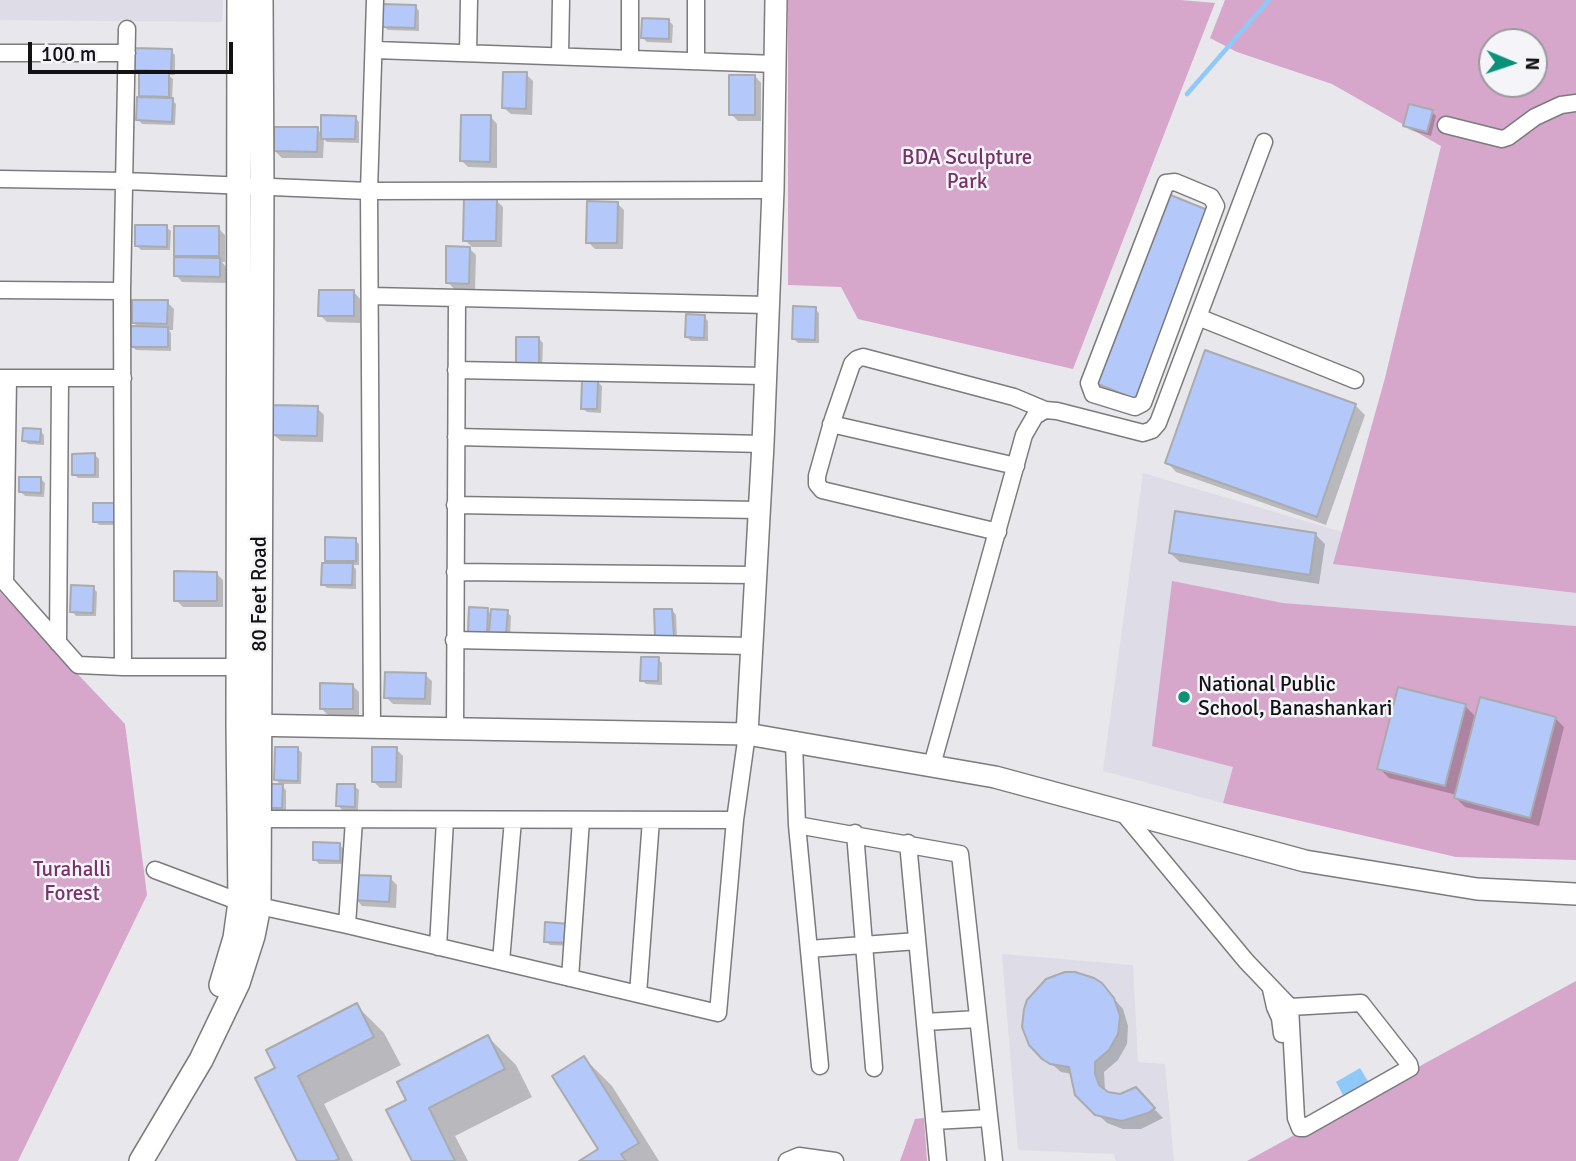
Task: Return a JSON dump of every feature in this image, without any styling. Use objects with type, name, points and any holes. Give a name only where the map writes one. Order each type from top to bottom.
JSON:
[{"type":"main road","name":"80 Feet Road","points":[[141,1161],[225,975],[235,938],[249,904],[259,819],[249,725],[238,667],[239,0]]},
{"type":"main road","name":"80 Feet Road","points":[[249,904],[249,725],[262,187],[261,0]]},
{"type":"main road","name":"80 Feet Road","points":[[130,1161],[158,1121]]},
{"type":"street","points":[[372,728],[369,191],[375,0]]},
{"type":"street","points":[[468,53],[469,0]]},
{"type":"street","points":[[560,56],[561,0]]},
{"type":"street","points":[[630,0],[630,58]]},
{"type":"street","points":[[695,60],[696,0]]},
{"type":"street","points":[[155,870],[249,904],[718,1013],[735,820],[747,734],[763,444],[773,190],[776,0]]},
{"type":"street","points":[[123,667],[122,291],[127,29]]},
{"type":"street","points":[[375,50],[776,64]]},
{"type":"street","points":[[0,53],[127,53]]},
{"type":"street","points":[[1446,125],[1502,139],[1535,117],[1561,105],[1576,103]]},
{"type":"street","points":[[998,532],[822,490],[817,484],[817,476],[831,424],[852,364],[863,357],[1014,397],[1045,410],[1143,433],[1152,430],[1158,424],[1264,142]]},
{"type":"street","points":[[0,179],[369,191],[773,190]]},
{"type":"street","points":[[1175,182],[1211,197],[1216,206],[1193,267],[1143,403],[1135,407],[1093,394],[1089,383],[1166,183],[1175,182]]},
{"type":"street","points":[[1193,267],[1213,275]]},
{"type":"street","points":[[0,290],[122,291]]},
{"type":"street","points":[[371,296],[767,305]]},
{"type":"street","points":[[454,728],[457,298]]},
{"type":"street","points":[[1198,317],[1355,380]]},
{"type":"street","points":[[456,370],[764,376]]},
{"type":"street","points":[[123,378],[4,378],[2,580],[78,665],[238,667]]},
{"type":"street","points":[[58,643],[60,379]]},
{"type":"street","points":[[932,765],[1024,436],[1035,416],[1045,410]]},
{"type":"street","points":[[831,424],[1016,466]]},
{"type":"street","points":[[456,438],[763,444]]},
{"type":"street","points":[[455,505],[759,510]]},
{"type":"street","points":[[454,572],[754,575]]},
{"type":"street","points":[[454,640],[751,646]]},
{"type":"street","points":[[249,725],[747,734],[995,777],[1305,861],[1477,889],[1576,894]]},
{"type":"street","points":[[784,741],[797,825],[820,1066]]},
{"type":"street","points":[[1124,814],[1271,989],[1290,1007],[1296,1118],[1300,1128],[1410,1068],[1361,1003],[1290,1007]]},
{"type":"street","points":[[259,819],[735,820]]},
{"type":"street","points":[[346,925],[354,820]]},
{"type":"street","points":[[438,947],[445,820]]},
{"type":"street","points":[[501,961],[513,820]]},
{"type":"street","points":[[570,978],[581,820]]},
{"type":"street","points":[[638,994],[651,820]]},
{"type":"street","points":[[797,825],[960,854],[993,1161]]},
{"type":"street","points":[[855,834],[874,1068]]},
{"type":"street","points":[[908,843],[938,1161]]},
{"type":"street","points":[[809,950],[917,941]]},
{"type":"street","points":[[1271,989],[1280,1018],[1292,1137]]},
{"type":"street","points":[[925,1021],[978,1019]]},
{"type":"street","points":[[934,1121],[989,1118]]},
{"type":"street","points":[[787,1161],[799,1156],[835,1161]]},
{"type":"shaded area","points":[[0,0],[223,0],[222,22],[0,20]]},
{"type":"shaded area","name":"National Public School, Banashankari","points":[[1143,473],[1342,532],[1334,564],[1576,593],[1576,626],[1283,603],[1223,803],[1103,771]]},
{"type":"shaded area","points":[[1002,954],[1133,965],[1138,1062],[1165,1064],[1174,1161],[1116,1161],[1114,1154],[1018,1150]]},
{"type":"green space","name":"BDA Sculpture Park","points":[[788,0],[1181,0],[1215,3],[1073,369],[858,319],[841,287],[788,285]]},
{"type":"green space","points":[[1225,0],[1576,0],[1576,593],[1333,564],[1385,378],[1441,146],[1332,84],[1237,52],[1210,38]]},
{"type":"green space","points":[[1172,581],[1283,603],[1576,626],[1576,860],[1456,857],[1223,803],[1233,767],[1152,746]]},
{"type":"green space","name":"Turahalli Forest","points":[[0,592],[125,724],[147,895],[18,1161],[0,1161]]},
{"type":"green space","points":[[1576,981],[1576,1161],[1247,1161],[1420,1066]]},
{"type":"green space","points":[[924,1118],[927,1161],[900,1161],[915,1119]]},
{"type":"water","points":[[1360,1068],[1369,1083],[1344,1097],[1336,1082]]},
{"type":"building","points":[[382,4],[416,5],[415,28],[382,27]]},
{"type":"building","points":[[642,18],[669,19],[669,39],[641,38]]},
{"type":"building","points":[[135,48],[172,49],[171,71],[134,70]]},
{"type":"building","points":[[139,72],[169,73],[169,97],[139,96]]},
{"type":"building","points":[[503,72],[527,72],[526,109],[502,108]]},
{"type":"building","points":[[729,75],[755,75],[755,115],[729,115]]},
{"type":"building","points":[[137,97],[173,98],[172,122],[136,120]]},
{"type":"building","points":[[1409,104],[1433,110],[1427,132],[1403,126]]},
{"type":"building","points":[[321,115],[356,116],[355,139],[321,139]]},
{"type":"building","points":[[461,115],[491,115],[490,162],[460,161]]},
{"type":"building","points":[[274,127],[318,127],[317,152],[274,151]]},
{"type":"building","points":[[1168,194],[1210,211],[1135,399],[1093,382]]},
{"type":"building","points":[[464,197],[497,198],[496,241],[463,241]]},
{"type":"building","points":[[587,201],[618,202],[617,243],[586,243]]},
{"type":"building","points":[[135,225],[167,225],[167,247],[135,246]]},
{"type":"building","points":[[174,226],[219,226],[219,256],[174,256]]},
{"type":"building","points":[[446,246],[470,247],[469,284],[446,283]]},
{"type":"building","points":[[174,257],[220,258],[220,277],[174,276]]},
{"type":"building","points":[[319,290],[354,290],[354,316],[318,316]]},
{"type":"building","points":[[132,300],[168,300],[167,324],[132,323]]},
{"type":"building","points":[[793,306],[816,307],[815,340],[792,339]]},
{"type":"building","points":[[686,314],[705,315],[704,338],[685,337]]},
{"type":"building","points":[[131,326],[168,327],[168,347],[131,347]]},
{"type":"building","points":[[516,337],[539,337],[539,365],[516,365]]},
{"type":"building","points":[[1205,350],[1356,404],[1317,517],[1165,463]]},
{"type":"building","points":[[582,380],[598,381],[597,409],[581,409]]},
{"type":"building","points":[[273,405],[318,406],[317,436],[272,435]]},
{"type":"building","points":[[23,428],[41,429],[40,442],[22,441]]},
{"type":"building","points":[[95,453],[95,475],[72,475],[72,454]]},
{"type":"building","points":[[19,477],[41,477],[41,493],[19,492]]},
{"type":"building","points":[[93,503],[118,503],[118,522],[93,522]]},
{"type":"building","points":[[1175,511],[1316,533],[1310,575],[1169,553]]},
{"type":"building","points":[[325,537],[356,538],[356,561],[325,561]]},
{"type":"building","points":[[322,563],[353,563],[352,585],[321,585]]},
{"type":"building","points":[[174,571],[217,572],[217,601],[174,601]]},
{"type":"building","points":[[71,585],[94,586],[93,613],[70,612]]},
{"type":"building","points":[[469,607],[488,608],[487,633],[468,632]]},
{"type":"building","points":[[491,609],[508,610],[506,634],[489,633]]},
{"type":"building","points":[[654,609],[672,609],[674,636],[655,637]]},
{"type":"building","points":[[641,657],[659,657],[658,681],[640,681]]},
{"type":"building","points":[[385,672],[426,673],[425,699],[384,698]]},
{"type":"building","points":[[320,683],[353,684],[353,709],[320,709]]},
{"type":"building","points":[[1398,687],[1466,704],[1445,786],[1377,769]]},
{"type":"building","points":[[1480,697],[1556,717],[1530,818],[1454,798]]},
{"type":"building","points":[[275,747],[298,747],[298,781],[274,780]]},
{"type":"building","points":[[372,747],[397,747],[396,782],[372,782]]},
{"type":"building","points":[[268,784],[283,784],[282,808],[268,808]]},
{"type":"building","points":[[337,784],[355,784],[355,807],[336,806]]},
{"type":"building","points":[[313,842],[340,843],[340,861],[313,860]]},
{"type":"building","points":[[355,875],[391,876],[389,902],[354,900]]},
{"type":"building","points":[[545,922],[570,924],[569,943],[544,942]]},
{"type":"building","points":[[1065,972],[1094,978],[1102,983],[1114,998],[1120,1016],[1118,1034],[1109,1050],[1095,1062],[1095,1074],[1099,1085],[1108,1092],[1120,1094],[1136,1087],[1155,1108],[1148,1113],[1122,1121],[1095,1115],[1075,1095],[1069,1067],[1050,1064],[1029,1045],[1022,1027],[1027,1000],[1046,979]]},
{"type":"building","points":[[357,1003],[374,1037],[298,1076],[339,1159],[297,1161],[255,1078],[275,1068],[266,1050]]},
{"type":"building","points":[[488,1035],[505,1069],[429,1108],[455,1161],[412,1161],[386,1110],[406,1100],[397,1082]]},
{"type":"building","points":[[584,1056],[639,1143],[621,1154],[626,1161],[579,1161],[598,1149],[552,1076]]},
{"type":"waterway","points":[[1187,94],[1269,0]]},
{"type":"place","name":"National Public School, Banashankari","points":[[1184,697]]}]
